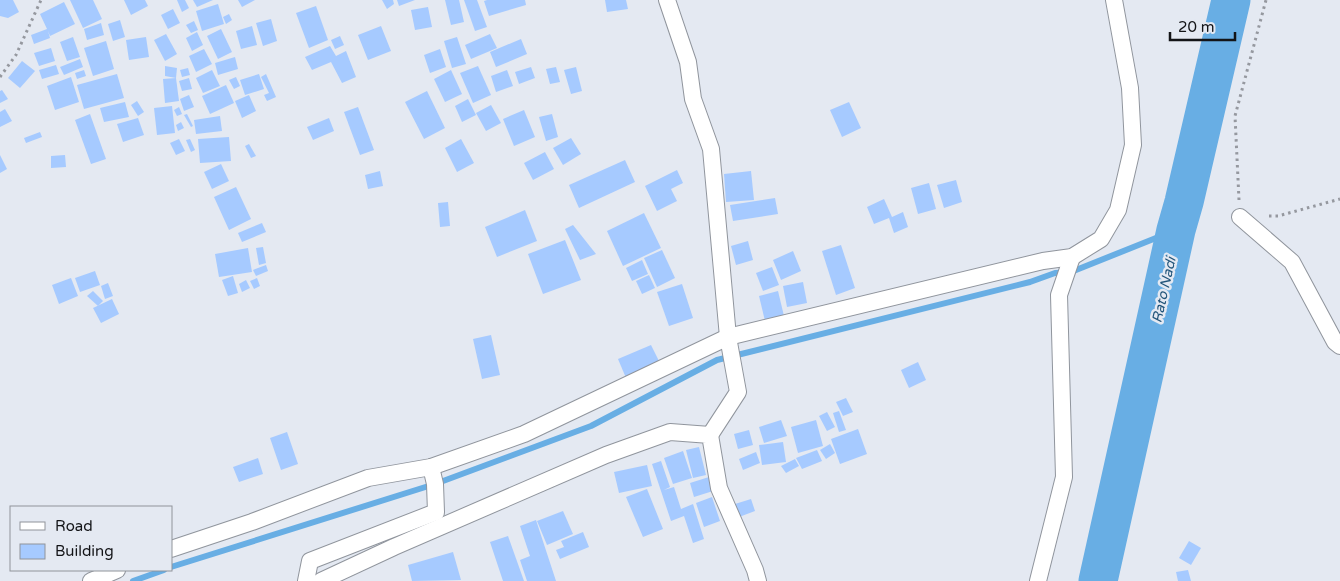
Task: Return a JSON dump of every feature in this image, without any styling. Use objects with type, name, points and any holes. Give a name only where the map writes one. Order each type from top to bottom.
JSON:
[{"type":"street","points":[[667,0],[688,62],[693,99],[711,149],[728,337],[738,392],[710,434],[719,488],[756,570],[758,581]]},
{"type":"street","points":[[172,549],[252,522],[368,478],[431,467],[524,434],[728,337],[1043,261],[1072,257],[1101,240],[1118,210],[1133,145],[1130,88],[1114,0]]},
{"type":"street","points":[[1240,218],[1292,262],[1335,342],[1340,346]]},
{"type":"street","points":[[1038,581],[1064,477],[1059,296],[1072,257]]},
{"type":"street","points":[[321,581],[606,454],[670,432],[710,434]]},
{"type":"street","points":[[306,581],[310,561],[436,512],[435,484],[431,467]]},
{"type":"street","points":[[91,581],[115,571]]},
{"type":"path","points":[[0,77],[16,55],[41,0]]},
{"type":"path","points":[[1266,0],[1235,116],[1240,218],[1278,216],[1340,199]]},
{"type":"building","points":[[0,0],[13,0],[19,12],[8,18],[0,16]]},
{"type":"building","points":[[70,0],[93,0],[102,19],[83,28]]},
{"type":"building","points":[[124,0],[145,0],[148,6],[131,15]]},
{"type":"building","points":[[177,0],[185,0],[189,8],[182,12]]},
{"type":"building","points":[[193,0],[213,0],[197,7]]},
{"type":"building","points":[[238,0],[255,0],[242,7]]},
{"type":"building","points":[[382,0],[393,0],[394,4],[387,9]]},
{"type":"building","points":[[397,0],[415,0],[399,6]]},
{"type":"building","points":[[445,0],[459,0],[464,22],[451,25]]},
{"type":"building","points":[[464,0],[477,0],[487,27],[475,31]]},
{"type":"building","points":[[525,0],[526,5],[489,16],[484,1]]},
{"type":"building","points":[[605,0],[626,0],[628,9],[607,12]]},
{"type":"building","points":[[64,2],[75,24],[50,36],[48,31],[50,38],[34,44],[31,35],[47,29],[40,14]]},
{"type":"building","points":[[218,4],[224,24],[202,31],[196,11]]},
{"type":"building","points":[[316,6],[328,40],[309,48],[296,13]]},
{"type":"building","points":[[428,7],[432,27],[415,30],[411,10]]},
{"type":"building","points":[[173,9],[180,23],[168,29],[161,15]]},
{"type":"building","points":[[229,14],[232,20],[226,24],[223,17]]},
{"type":"building","points":[[271,19],[277,41],[263,46],[256,23]]},
{"type":"building","points":[[120,20],[125,37],[113,41],[108,24]]},
{"type":"building","points":[[194,21],[198,30],[191,33],[186,25]]},
{"type":"building","points":[[101,23],[104,35],[87,40],[84,29]]},
{"type":"building","points":[[252,26],[257,45],[241,49],[236,31]]},
{"type":"building","points":[[381,26],[391,51],[368,60],[358,35]]},
{"type":"building","points":[[221,29],[232,52],[218,59],[207,36]]},
{"type":"building","points":[[197,32],[203,45],[192,51],[186,38]]},
{"type":"building","points":[[166,34],[177,54],[165,61],[154,40]]},
{"type":"building","points":[[490,34],[497,48],[471,59],[465,45]]},
{"type":"building","points":[[340,36],[344,45],[335,49],[331,40]]},
{"type":"building","points":[[73,37],[80,57],[67,61],[60,42]]},
{"type":"building","points":[[146,37],[149,57],[129,60],[126,40]]},
{"type":"building","points":[[457,37],[466,64],[452,68],[444,41]]},
{"type":"building","points":[[521,39],[527,54],[496,67],[490,52]]},
{"type":"building","points":[[106,41],[114,69],[93,76],[84,48]]},
{"type":"building","points":[[330,46],[336,56],[346,51],[356,77],[342,83],[331,62],[312,70],[305,57]]},
{"type":"building","points":[[51,48],[55,61],[39,66],[34,53]]},
{"type":"building","points":[[204,49],[212,64],[196,72],[189,56]]},
{"type":"building","points":[[440,49],[446,67],[430,73],[424,55]]},
{"type":"building","points":[[235,57],[238,69],[218,75],[215,63]]},
{"type":"building","points":[[80,59],[83,67],[64,75],[60,67]]},
{"type":"building","points":[[22,61],[35,71],[20,88],[8,78]]},
{"type":"building","points":[[56,65],[59,74],[42,79],[39,70]]},
{"type":"building","points":[[165,66],[177,68],[176,78],[165,76]]},
{"type":"building","points":[[478,66],[491,95],[473,103],[460,73]]},
{"type":"building","points":[[531,67],[535,78],[519,84],[515,72]]},
{"type":"building","points":[[556,67],[560,82],[550,84],[546,69]]},
{"type":"building","points":[[576,67],[582,91],[571,94],[564,70]]},
{"type":"building","points":[[188,68],[190,75],[182,77],[180,70]]},
{"type":"building","points":[[84,70],[86,76],[77,79],[75,73]]},
{"type":"building","points":[[212,70],[220,86],[203,93],[196,78]]},
{"type":"building","points":[[451,70],[462,94],[445,102],[434,79]]},
{"type":"building","points":[[507,70],[513,86],[496,92],[491,76]]},
{"type":"building","points":[[117,74],[124,98],[84,109],[77,85]]},
{"type":"building","points":[[259,74],[264,89],[245,95],[240,80]]},
{"type":"building","points":[[266,74],[276,97],[267,101],[264,95],[269,93],[261,77]]},
{"type":"building","points":[[71,77],[79,102],[55,110],[47,86]]},
{"type":"building","points":[[236,77],[240,86],[234,89],[229,80]]},
{"type":"building","points":[[176,78],[179,101],[165,103],[163,79]]},
{"type":"building","points":[[189,78],[192,89],[182,91],[179,81]]},
{"type":"building","points":[[226,85],[234,103],[210,114],[202,96]]},
{"type":"building","points":[[2,90],[8,99],[0,103],[0,91]]},
{"type":"building","points":[[427,91],[445,128],[424,139],[405,102]]},
{"type":"building","points":[[189,95],[194,107],[184,111],[180,99]]},
{"type":"building","points":[[249,95],[256,111],[242,118],[235,101]]},
{"type":"building","points":[[468,99],[476,115],[462,122],[455,106]]},
{"type":"building","points":[[137,101],[144,112],[138,116],[131,105]]},
{"type":"building","points":[[125,102],[129,117],[104,122],[100,108]]},
{"type":"building","points":[[849,102],[861,128],[842,137],[830,110]]},
{"type":"building","points":[[491,105],[501,123],[486,131],[476,113]]},
{"type":"building","points":[[172,106],[175,133],[157,135],[154,108]]},
{"type":"building","points":[[179,107],[182,114],[177,116],[174,110]]},
{"type":"building","points":[[358,107],[374,150],[360,155],[344,112]]},
{"type":"building","points":[[5,109],[12,121],[0,127],[0,112]]},
{"type":"building","points":[[524,110],[535,137],[514,146],[503,119]]},
{"type":"building","points":[[90,114],[106,159],[91,164],[75,120]]},
{"type":"building","points":[[187,114],[193,126],[191,127],[184,115]]},
{"type":"building","points":[[552,114],[558,137],[546,141],[539,117]]},
{"type":"building","points":[[220,116],[222,131],[196,134],[194,120]]},
{"type":"building","points":[[138,118],[144,135],[123,142],[117,124]]},
{"type":"building","points":[[329,118],[334,131],[313,140],[307,127]]},
{"type":"building","points":[[181,122],[184,128],[178,131],[176,125]]},
{"type":"building","points":[[40,132],[42,137],[26,143],[24,138]]},
{"type":"building","points":[[229,137],[231,161],[200,163],[198,139]]},
{"type":"building","points":[[571,138],[581,154],[563,165],[553,148]]},
{"type":"building","points":[[179,139],[185,151],[176,155],[170,143]]},
{"type":"building","points":[[190,139],[195,150],[191,152],[186,140]]},
{"type":"building","points":[[461,139],[474,163],[457,172],[445,148]]},
{"type":"building","points":[[249,144],[256,156],[251,158],[245,146]]},
{"type":"building","points":[[545,152],[554,169],[533,180],[524,163]]},
{"type":"building","points":[[0,155],[7,169],[0,173]]},
{"type":"building","points":[[65,155],[66,167],[51,168],[51,156]]},
{"type":"building","points":[[625,160],[635,182],[579,208],[569,185]]},
{"type":"building","points":[[221,164],[229,181],[212,189],[204,172]]},
{"type":"building","points":[[677,170],[683,183],[671,189],[677,201],[657,211],[645,186]]},
{"type":"building","points":[[380,171],[383,186],[368,189],[365,175]]},
{"type":"building","points":[[751,171],[754,200],[726,202],[724,174]]},
{"type":"building","points":[[956,180],[962,202],[944,208],[937,185]]},
{"type":"building","points":[[929,183],[936,209],[918,214],[911,188]]},
{"type":"building","points":[[236,187],[251,219],[229,230],[214,197]]},
{"type":"building","points":[[775,198],[778,214],[733,221],[730,205]]},
{"type":"building","points":[[884,199],[892,217],[903,212],[908,227],[894,233],[889,218],[874,224],[867,207]]},
{"type":"building","points":[[448,202],[450,226],[440,227],[438,203]]},
{"type":"building","points":[[525,210],[537,241],[497,257],[485,227]]},
{"type":"building","points":[[644,213],[661,248],[623,266],[607,231]]},
{"type":"building","points":[[262,223],[266,232],[242,242],[238,233]]},
{"type":"building","points":[[573,225],[596,254],[580,260],[565,229]]},
{"type":"building","points":[[565,240],[581,280],[543,294],[528,254]]},
{"type":"building","points":[[748,241],[753,260],[736,265],[731,246]]},
{"type":"building","points":[[841,245],[855,288],[836,295],[822,251]]},
{"type":"building","points":[[263,247],[266,263],[259,265],[256,248]]},
{"type":"building","points":[[248,248],[252,272],[219,277],[215,254]]},
{"type":"building","points":[[662,250],[675,278],[657,287],[644,258]]},
{"type":"building","points":[[793,251],[801,271],[781,280],[773,260]]},
{"type":"building","points":[[642,260],[648,274],[632,281],[626,268]]},
{"type":"building","points":[[266,265],[268,271],[256,276],[253,270]]},
{"type":"building","points":[[772,267],[779,285],[763,291],[756,273]]},
{"type":"building","points":[[95,271],[100,285],[80,292],[75,278]]},
{"type":"building","points":[[649,275],[655,288],[642,294],[636,281]]},
{"type":"building","points":[[233,276],[238,293],[228,296],[222,280]]},
{"type":"building","points":[[71,278],[78,296],[59,304],[52,285]]},
{"type":"building","points":[[257,278],[260,286],[254,289],[250,281]]},
{"type":"building","points":[[246,280],[250,288],[242,292],[239,284]]},
{"type":"building","points":[[803,282],[807,303],[787,307],[783,286]]},
{"type":"building","points":[[108,283],[113,296],[105,299],[101,286]]},
{"type":"building","points":[[682,284],[693,318],[669,326],[657,292]]},
{"type":"building","points":[[93,291],[103,301],[98,306],[87,296]]},
{"type":"building","points":[[778,291],[784,316],[765,321],[759,296]]},
{"type":"building","points":[[112,299],[119,314],[101,323],[93,308]]},
{"type":"building","points":[[491,335],[500,375],[482,379],[473,339]]},
{"type":"building","points":[[651,345],[660,363],[626,378],[618,359]]},
{"type":"building","points":[[918,362],[926,380],[909,388],[901,370]]},
{"type":"building","points":[[846,398],[853,412],[843,416],[836,402]]},
{"type":"building","points":[[839,411],[846,430],[839,432],[833,413]]},
{"type":"building","points":[[827,412],[835,427],[827,431],[819,416]]},
{"type":"building","points":[[781,420],[787,436],[764,443],[759,427]]},
{"type":"building","points":[[816,420],[823,446],[798,453],[791,427]]},
{"type":"building","points":[[858,429],[867,454],[840,464],[831,439]]},
{"type":"building","points":[[749,430],[753,445],[738,449],[734,434]]},
{"type":"building","points":[[287,432],[298,464],[281,470],[270,438]]},
{"type":"building","points":[[783,442],[786,462],[762,465],[759,445]]},
{"type":"building","points":[[830,444],[835,453],[826,459],[820,450]]},
{"type":"building","points":[[699,447],[706,475],[693,478],[686,450]]},
{"type":"building","points":[[817,450],[822,461],[802,469],[796,458]]},
{"type":"building","points":[[683,451],[692,478],[673,484],[664,458]]},
{"type":"building","points":[[756,452],[760,463],[743,470],[739,459]]},
{"type":"building","points":[[258,458],[263,474],[239,482],[233,467]]},
{"type":"building","points":[[795,459],[799,466],[786,473],[781,466]]},
{"type":"building","points":[[661,461],[670,487],[664,490],[674,487],[681,509],[693,504],[704,539],[693,543],[684,516],[671,521],[652,464]]},
{"type":"building","points":[[647,465],[652,486],[619,493],[614,472]]},
{"type":"building","points":[[709,477],[713,491],[694,497],[690,483]]},
{"type":"building","points":[[647,489],[663,529],[643,537],[626,497]]},
{"type":"building","points":[[712,497],[720,521],[704,527],[696,503]]},
{"type":"building","points":[[751,499],[755,511],[739,517],[735,504]]},
{"type":"building","points":[[563,511],[573,534],[547,545],[537,521]]},
{"type":"building","points":[[536,520],[556,581],[527,581],[520,560],[530,556],[520,526]]},
{"type":"building","points":[[583,532],[589,547],[560,559],[556,550],[564,547],[561,541]]},
{"type":"building","points":[[508,536],[524,581],[503,581],[490,542]]},
{"type":"building","points":[[1189,541],[1201,548],[1191,565],[1179,558]]},
{"type":"building","points":[[453,552],[461,580],[412,581],[408,565]]},
{"type":"building","points":[[1188,570],[1191,581],[1178,581],[1176,572]]},
{"type":"waterway","name":"Rato Nadi","points":[[1098,581],[1176,230],[1231,0]]},
{"type":"waterway","points":[[172,567],[435,484],[591,426],[717,360],[1030,282],[1055,273],[1071,272],[1176,230]]},
{"type":"waterway","points":[[133,581],[161,571]]}]
